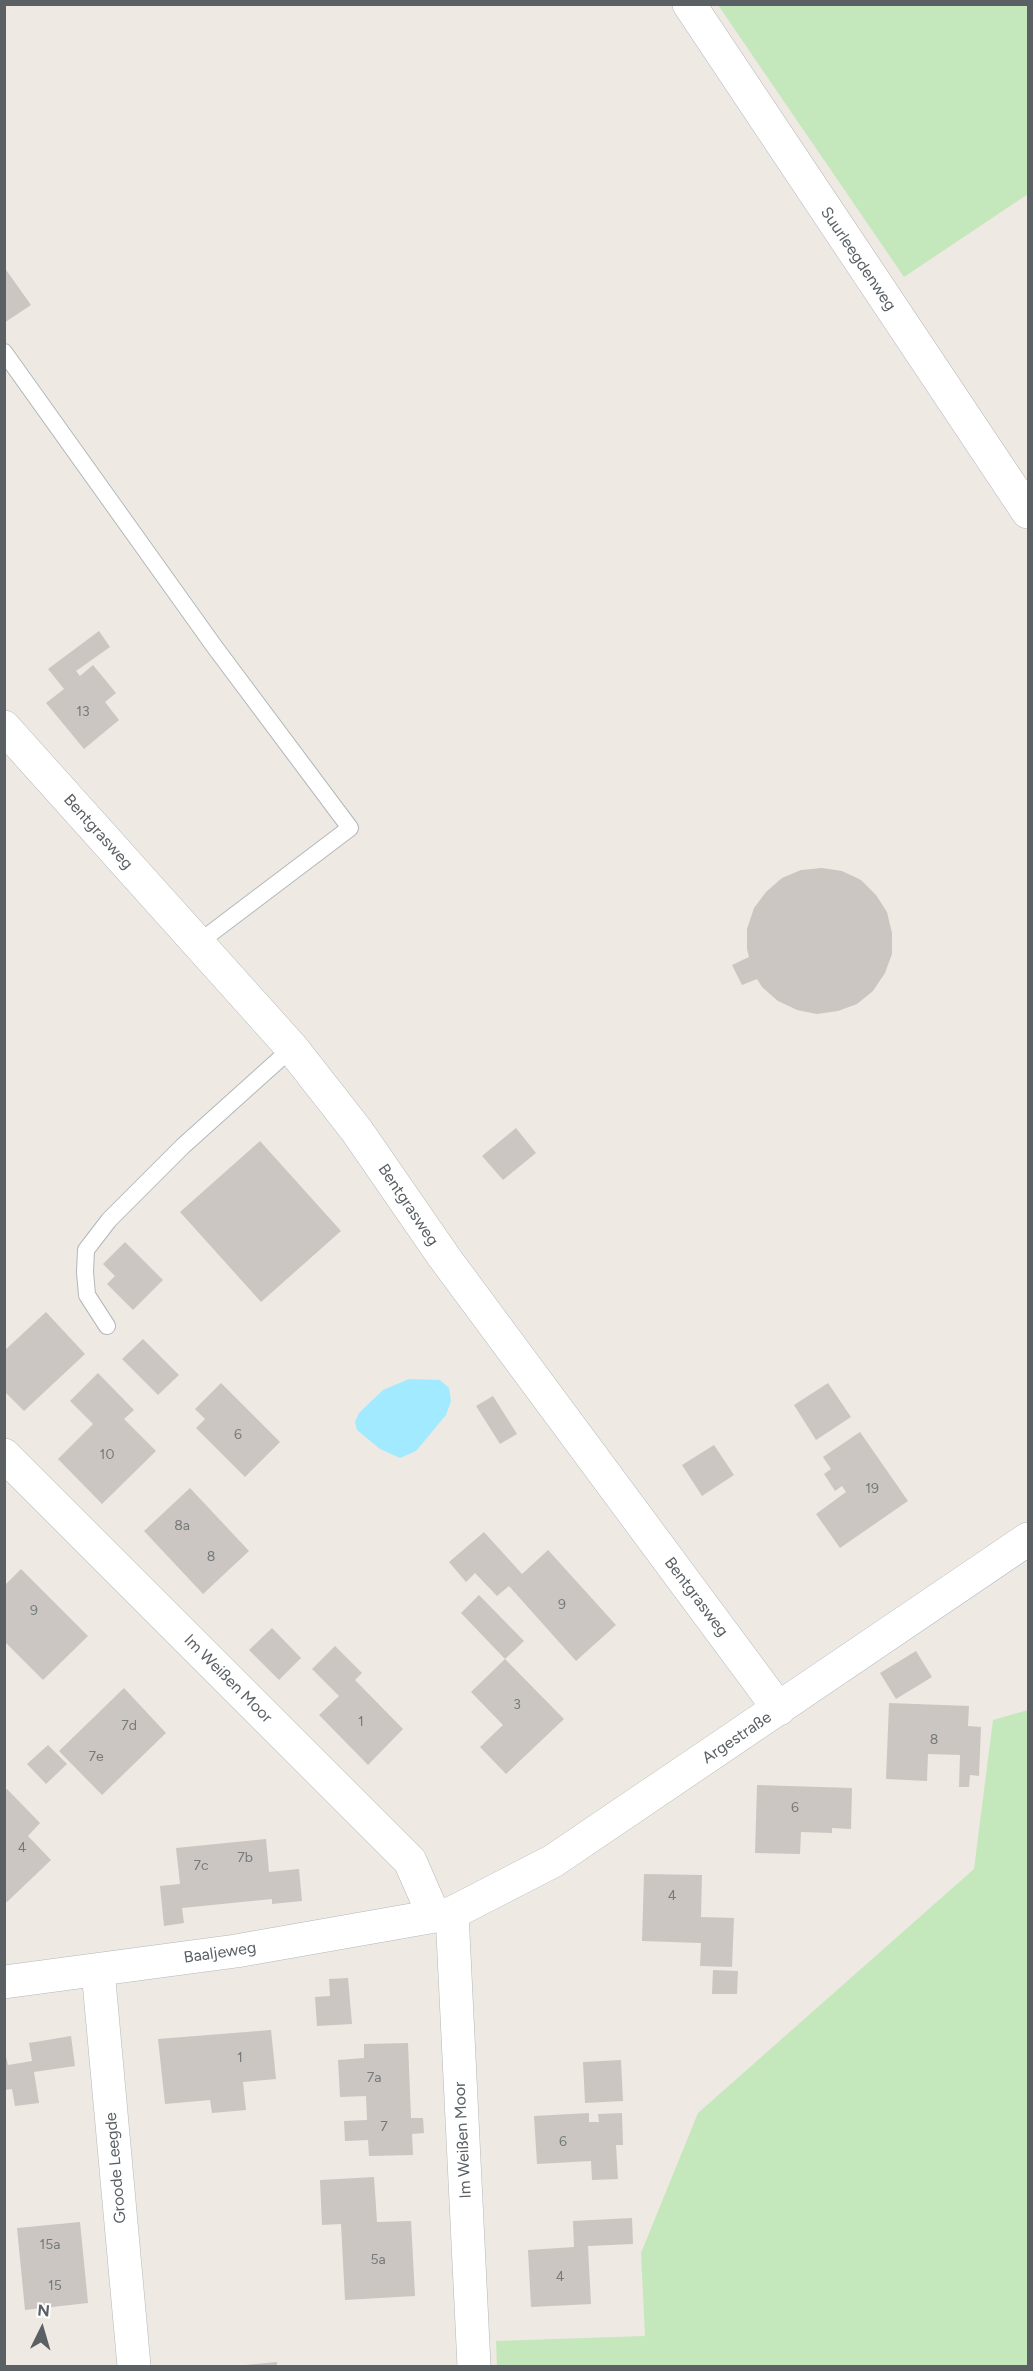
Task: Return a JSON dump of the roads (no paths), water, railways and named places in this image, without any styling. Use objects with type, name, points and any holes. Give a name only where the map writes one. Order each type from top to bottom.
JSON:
[{"type":"street","name":"Suurleegdenweg","points":[[689,4],[1029,512]]},
{"type":"street","name":"Bentgrasweg","points":[[4,727],[292,1048],[357,1131],[444,1257],[779,1709]]},
{"type":"street","name":"Im Weißen Moor","points":[[4,1455],[410,1861],[443,1914],[474,2367]]},
{"type":"street","name":"Argestraße","points":[[443,1914],[553,1861],[1029,1539]]},
{"type":"street","name":"Baaljeweg","points":[[4,1982],[236,1951],[443,1914]]},
{"type":"street","name":"Groode Leegde","points":[[98,1970],[134,2367]]},
{"type":"lane","points":[[4,352],[214,646],[350,828],[198,943]]},
{"type":"lane","points":[[107,1326],[87,1295],[86,1250],[109,1220],[183,1146],[292,1048]]},
{"type":"water","points":[[409,1379],[440,1380],[449,1388],[451,1401],[446,1415],[416,1451],[400,1458],[380,1449],[357,1430],[355,1422],[359,1413],[383,1390]]}]
